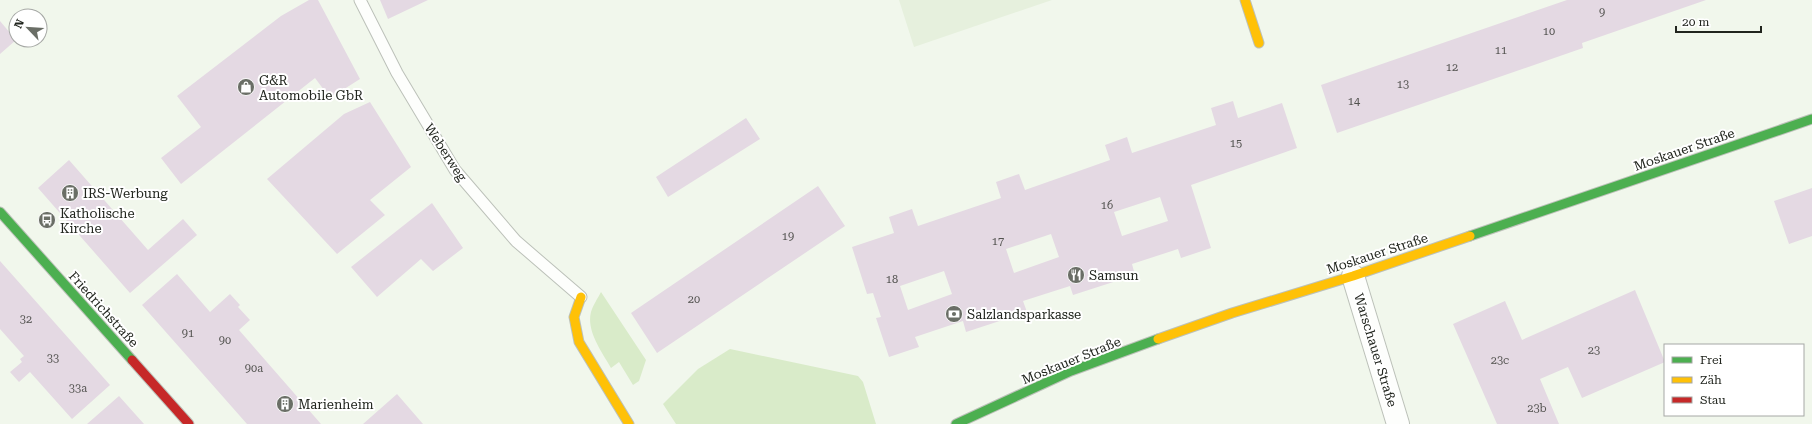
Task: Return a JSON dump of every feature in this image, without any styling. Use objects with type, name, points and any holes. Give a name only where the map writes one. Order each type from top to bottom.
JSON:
[{"type":"street","points":[[1245,0],[1259,43]]},
{"type":"street","name":"Moskauer Straße","points":[[956,424],[1071,371],[1232,313],[1353,276],[1812,119]]},
{"type":"street","name":"Friedrichstraße","points":[[0,212],[188,424]]},
{"type":"street","name":"Warschauer Straße","points":[[1353,276],[1398,424]]},
{"type":"street","points":[[581,297],[574,317],[579,342],[629,424]]},
{"type":"lane","name":"Weberweg","points":[[360,0],[398,73],[455,170],[516,241],[581,297]]},
{"type":"shaded area","points":[[899,0],[1052,0],[914,47]]},
{"type":"green space","points":[[601,292],[646,360],[639,381],[633,385],[619,362],[611,368],[599,348],[593,334],[590,319],[591,312]]},
{"type":"green space","points":[[730,349],[858,376],[863,382],[876,424],[676,424],[663,404],[698,369]]},
{"type":"building","name":"G&R Automobile GbR","points":[[309,0],[318,0],[360,79],[330,98],[315,78],[181,184],[161,158],[201,127],[177,96],[281,16]]},
{"type":"building","points":[[380,0],[428,0],[388,19]]},
{"type":"building","points":[[1567,0],[1706,0],[1582,43],[1583,48],[1337,133],[1321,85]]},
{"type":"building","points":[[0,21],[8,30],[8,47],[0,54]]},
{"type":"building","points":[[1233,101],[1238,118],[1282,103],[1297,148],[1191,185],[1211,248],[1181,258],[1178,249],[1132,264],[1135,275],[1073,295],[1070,286],[1023,301],[1027,312],[966,332],[963,321],[915,337],[919,347],[889,357],[876,318],[881,317],[873,293],[867,294],[852,247],[894,233],[889,217],[912,209],[918,226],[1001,198],[996,182],[1019,174],[1025,190],[1110,160],[1105,145],[1127,137],[1132,153],[1216,125],[1211,108]],"holes":[[[1160,197],[1168,221],[1122,236],[1114,212]],[[1051,234],[1059,257],[1014,273],[1006,249]],[[944,271],[952,294],[908,310],[900,286]]]},
{"type":"building","points":[[370,102],[411,167],[370,200],[385,215],[337,254],[267,179],[344,114]]},
{"type":"building","points":[[746,118],[760,139],[668,197],[656,177]]},
{"type":"building","points":[[69,160],[148,250],[183,219],[197,235],[130,293],[38,188]]},
{"type":"building","points":[[818,186],[845,226],[657,353],[631,313]]},
{"type":"building","points":[[1812,188],[1812,236],[1789,244],[1774,201]]},
{"type":"building","points":[[432,203],[463,248],[433,271],[421,259],[377,297],[351,267]]},
{"type":"building","points":[[0,261],[110,385],[72,419],[30,372],[19,382],[10,372],[22,362],[20,359],[24,356],[0,329]]},
{"type":"building","points":[[177,274],[210,312],[230,294],[240,305],[238,307],[250,320],[239,330],[321,424],[247,424],[142,305]]},
{"type":"building","points":[[1635,290],[1664,362],[1582,398],[1568,367],[1540,379],[1559,424],[1497,424],[1453,324],[1505,301],[1522,340]]},
{"type":"building","name":"Marienheim","points":[[397,394],[423,424],[363,424]]},
{"type":"building","points":[[119,396],[144,424],[87,424]]},
{"type":"traffic: fast","points":[[1470,236],[1812,119]]},
{"type":"traffic: fast","points":[[0,212],[132,360]]},
{"type":"traffic: fast","points":[[956,424],[1071,371],[1158,339]]},
{"type":"traffic: slow","points":[[1245,0],[1259,43]]},
{"type":"traffic: slow","points":[[1158,339],[1232,313],[1353,276],[1470,236]]},
{"type":"traffic: slow","points":[[581,297],[574,317],[579,342],[629,424]]},
{"type":"traffic: jam","points":[[132,360],[189,424]]},
{"type":"place","name":"G&R Automobile GbR","points":[[246,87]]},
{"type":"place","name":"IRS-Werbung","points":[[70,193]]},
{"type":"place","name":"Katholische Kirche","points":[[47,220]]},
{"type":"place","name":"Samsun","points":[[1076,275]]},
{"type":"place","name":"Salzlandsparkasse","points":[[954,314]]},
{"type":"place","name":"Marienheim","points":[[285,404]]}]
